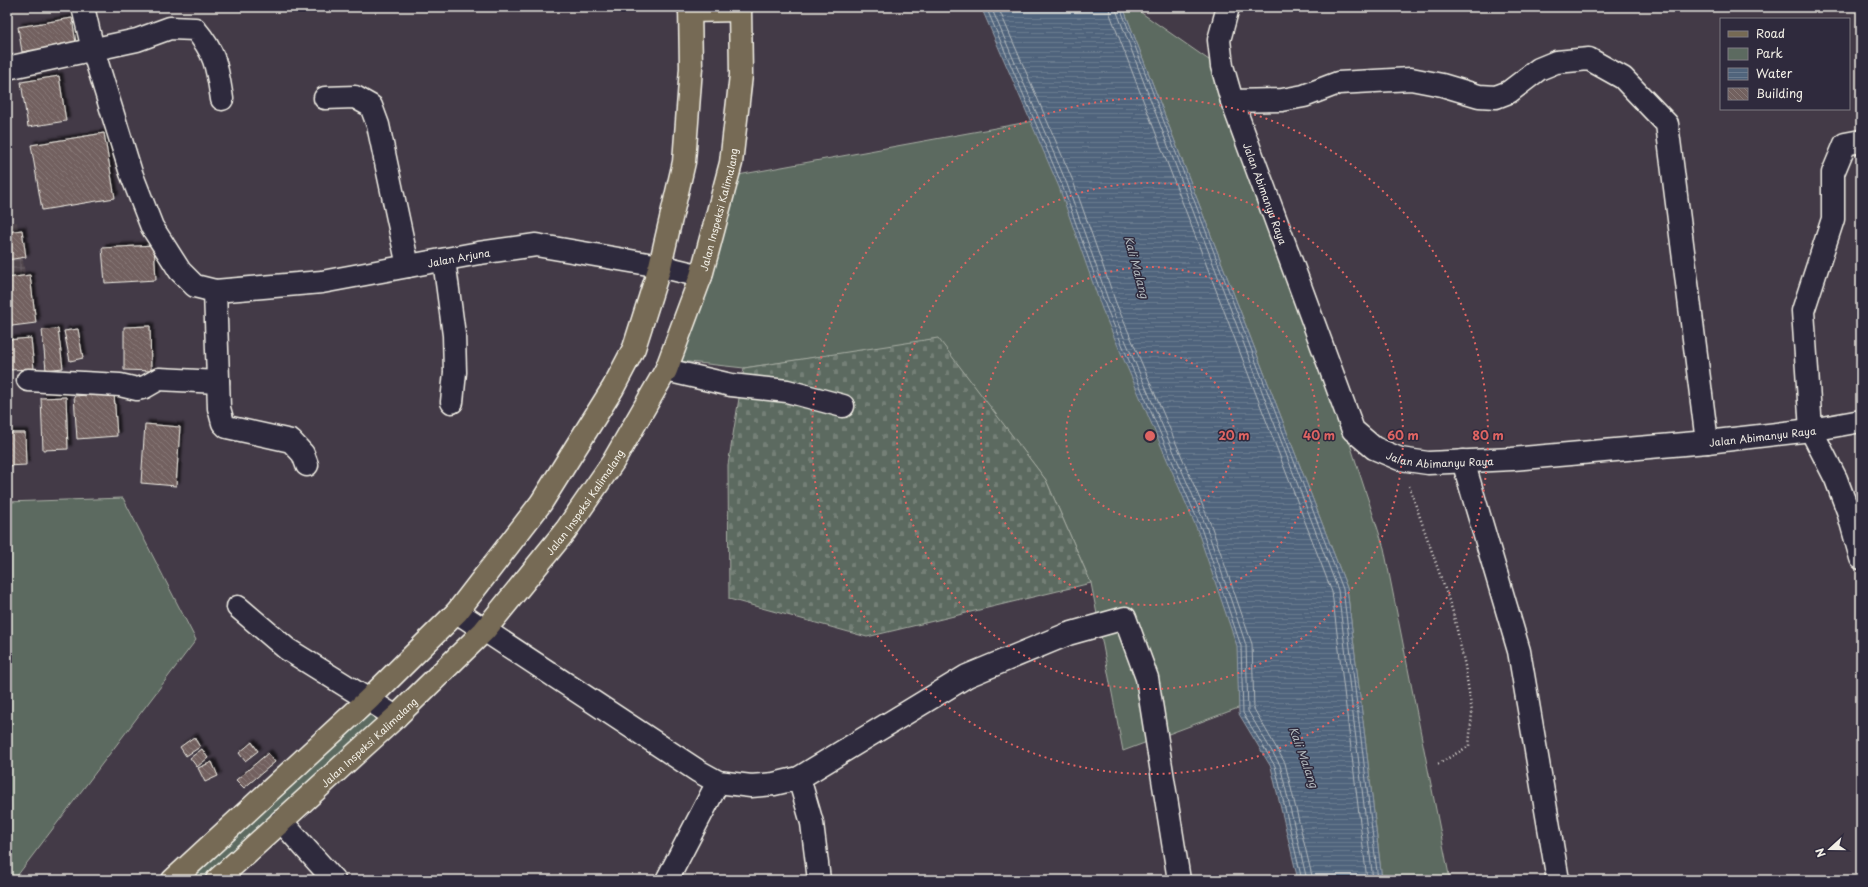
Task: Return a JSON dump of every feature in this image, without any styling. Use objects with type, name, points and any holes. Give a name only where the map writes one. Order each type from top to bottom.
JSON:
[{"type":"main road","points":[[173,880],[368,700],[457,612],[541,503],[613,388],[634,348],[660,266],[684,162],[691,68],[690,9],[740,8]]},
{"type":"main road","name":"Jalan Inspeksi Kalimalang","points":[[217,880],[396,717],[484,631],[566,530],[613,462],[666,370],[701,276],[731,163],[741,75],[740,8]]},
{"type":"street","name":"Jalan Arjuna","points":[[83,7],[93,50],[131,173],[152,227],[180,271],[195,286],[216,291],[322,282],[480,253],[536,245],[660,266],[701,276]]},
{"type":"street","name":"Jalan Abimanyu Raya","points":[[1228,7],[1219,40],[1222,66],[1232,101],[1353,430],[1374,448],[1400,459],[1428,463],[1520,458],[1708,442],[1811,430],[1861,421]]},
{"type":"street","points":[[7,68],[137,40],[170,28],[195,29],[207,43],[216,63],[222,99]]},
{"type":"street","points":[[1232,101],[1282,100],[1304,96],[1338,83],[1411,79],[1442,85],[1479,96],[1496,97],[1509,92],[1539,69],[1556,62],[1589,59],[1623,78],[1667,124],[1708,442]]},
{"type":"street","points":[[325,98],[355,97],[371,106],[378,125],[408,266]]},
{"type":"street","points":[[1861,141],[1845,144],[1833,173],[1833,219],[1803,311],[1811,430],[1836,479],[1848,511],[1861,558]]},
{"type":"street","points":[[444,260],[454,335],[456,372],[452,402]]},
{"type":"street","points":[[216,291],[218,382],[220,414],[223,424],[227,427],[291,441],[303,454],[307,465]]},
{"type":"street","points":[[666,370],[731,385],[787,391],[843,406]]},
{"type":"street","points":[[28,380],[120,385],[137,389],[159,380],[218,382]]},
{"type":"street","points":[[1463,461],[1519,651],[1558,880]]},
{"type":"street","points":[[238,607],[287,649],[396,717]]},
{"type":"street","points":[[457,612],[698,771],[718,782],[751,786],[774,784],[799,778],[967,676],[1068,634],[1125,618],[1147,678],[1179,880]]},
{"type":"street","points":[[799,778],[812,823],[819,880]]},
{"type":"street","points":[[668,880],[718,782]]},
{"type":"street","points":[[281,821],[334,880]]},
{"type":"path","points":[[1400,459],[1453,612],[1466,666],[1472,712],[1469,746],[1438,764]]},
{"type":"shaded area","points":[[17,222],[32,319],[7,320],[7,224]]},
{"type":"green space","points":[[1123,7],[1133,7],[1229,74],[1384,548],[1450,880],[1382,880],[1347,588]]},
{"type":"green space","points":[[1094,110],[1281,692],[1123,751],[1091,583],[1046,480],[938,339],[744,368],[661,359],[727,177]]},
{"type":"green space","points":[[938,338],[1046,480],[1091,583],[867,637],[729,599],[728,465],[744,368]]},
{"type":"green space","points":[[123,498],[196,640],[14,880],[7,880],[7,502]]},
{"type":"green space","points":[[368,700],[396,717],[217,880],[174,880]]},
{"type":"water","name":"Kali Malang","points":[[981,7],[1123,7],[1347,588],[1382,880],[1298,880],[1271,767],[1239,714],[1237,646],[1197,529],[1102,309],[1059,187]]},
{"type":"building","points":[[72,18],[76,43],[22,52],[18,27]]},
{"type":"building","points":[[59,76],[66,121],[28,127],[21,82]]},
{"type":"building","points":[[104,133],[115,198],[42,210],[31,145]]},
{"type":"building","points":[[22,230],[26,257],[7,260],[7,232]]},
{"type":"building","points":[[154,245],[156,280],[105,283],[102,248]]},
{"type":"building","points":[[30,275],[36,323],[12,326],[7,278]]},
{"type":"building","points":[[150,326],[151,371],[124,370],[124,327]]},
{"type":"building","points":[[58,329],[63,368],[46,370],[42,330]]},
{"type":"building","points":[[78,329],[83,358],[70,361],[64,331]]},
{"type":"building","points":[[31,338],[34,369],[7,370],[7,340]]},
{"type":"building","points":[[114,393],[117,436],[77,439],[74,396]]},
{"type":"building","points":[[66,397],[68,449],[43,450],[41,398]]},
{"type":"building","points":[[145,424],[180,427],[176,486],[141,483]]},
{"type":"building","points":[[7,433],[25,433],[26,465],[7,466]]},
{"type":"building","points":[[194,737],[200,747],[186,756],[180,747]]},
{"type":"building","points":[[252,742],[258,751],[245,761],[239,753]]},
{"type":"building","points":[[202,749],[208,758],[197,767],[190,758]]},
{"type":"building","points":[[268,753],[275,762],[244,788],[236,780]]},
{"type":"building","points":[[212,762],[218,776],[205,782],[198,768]]}]
